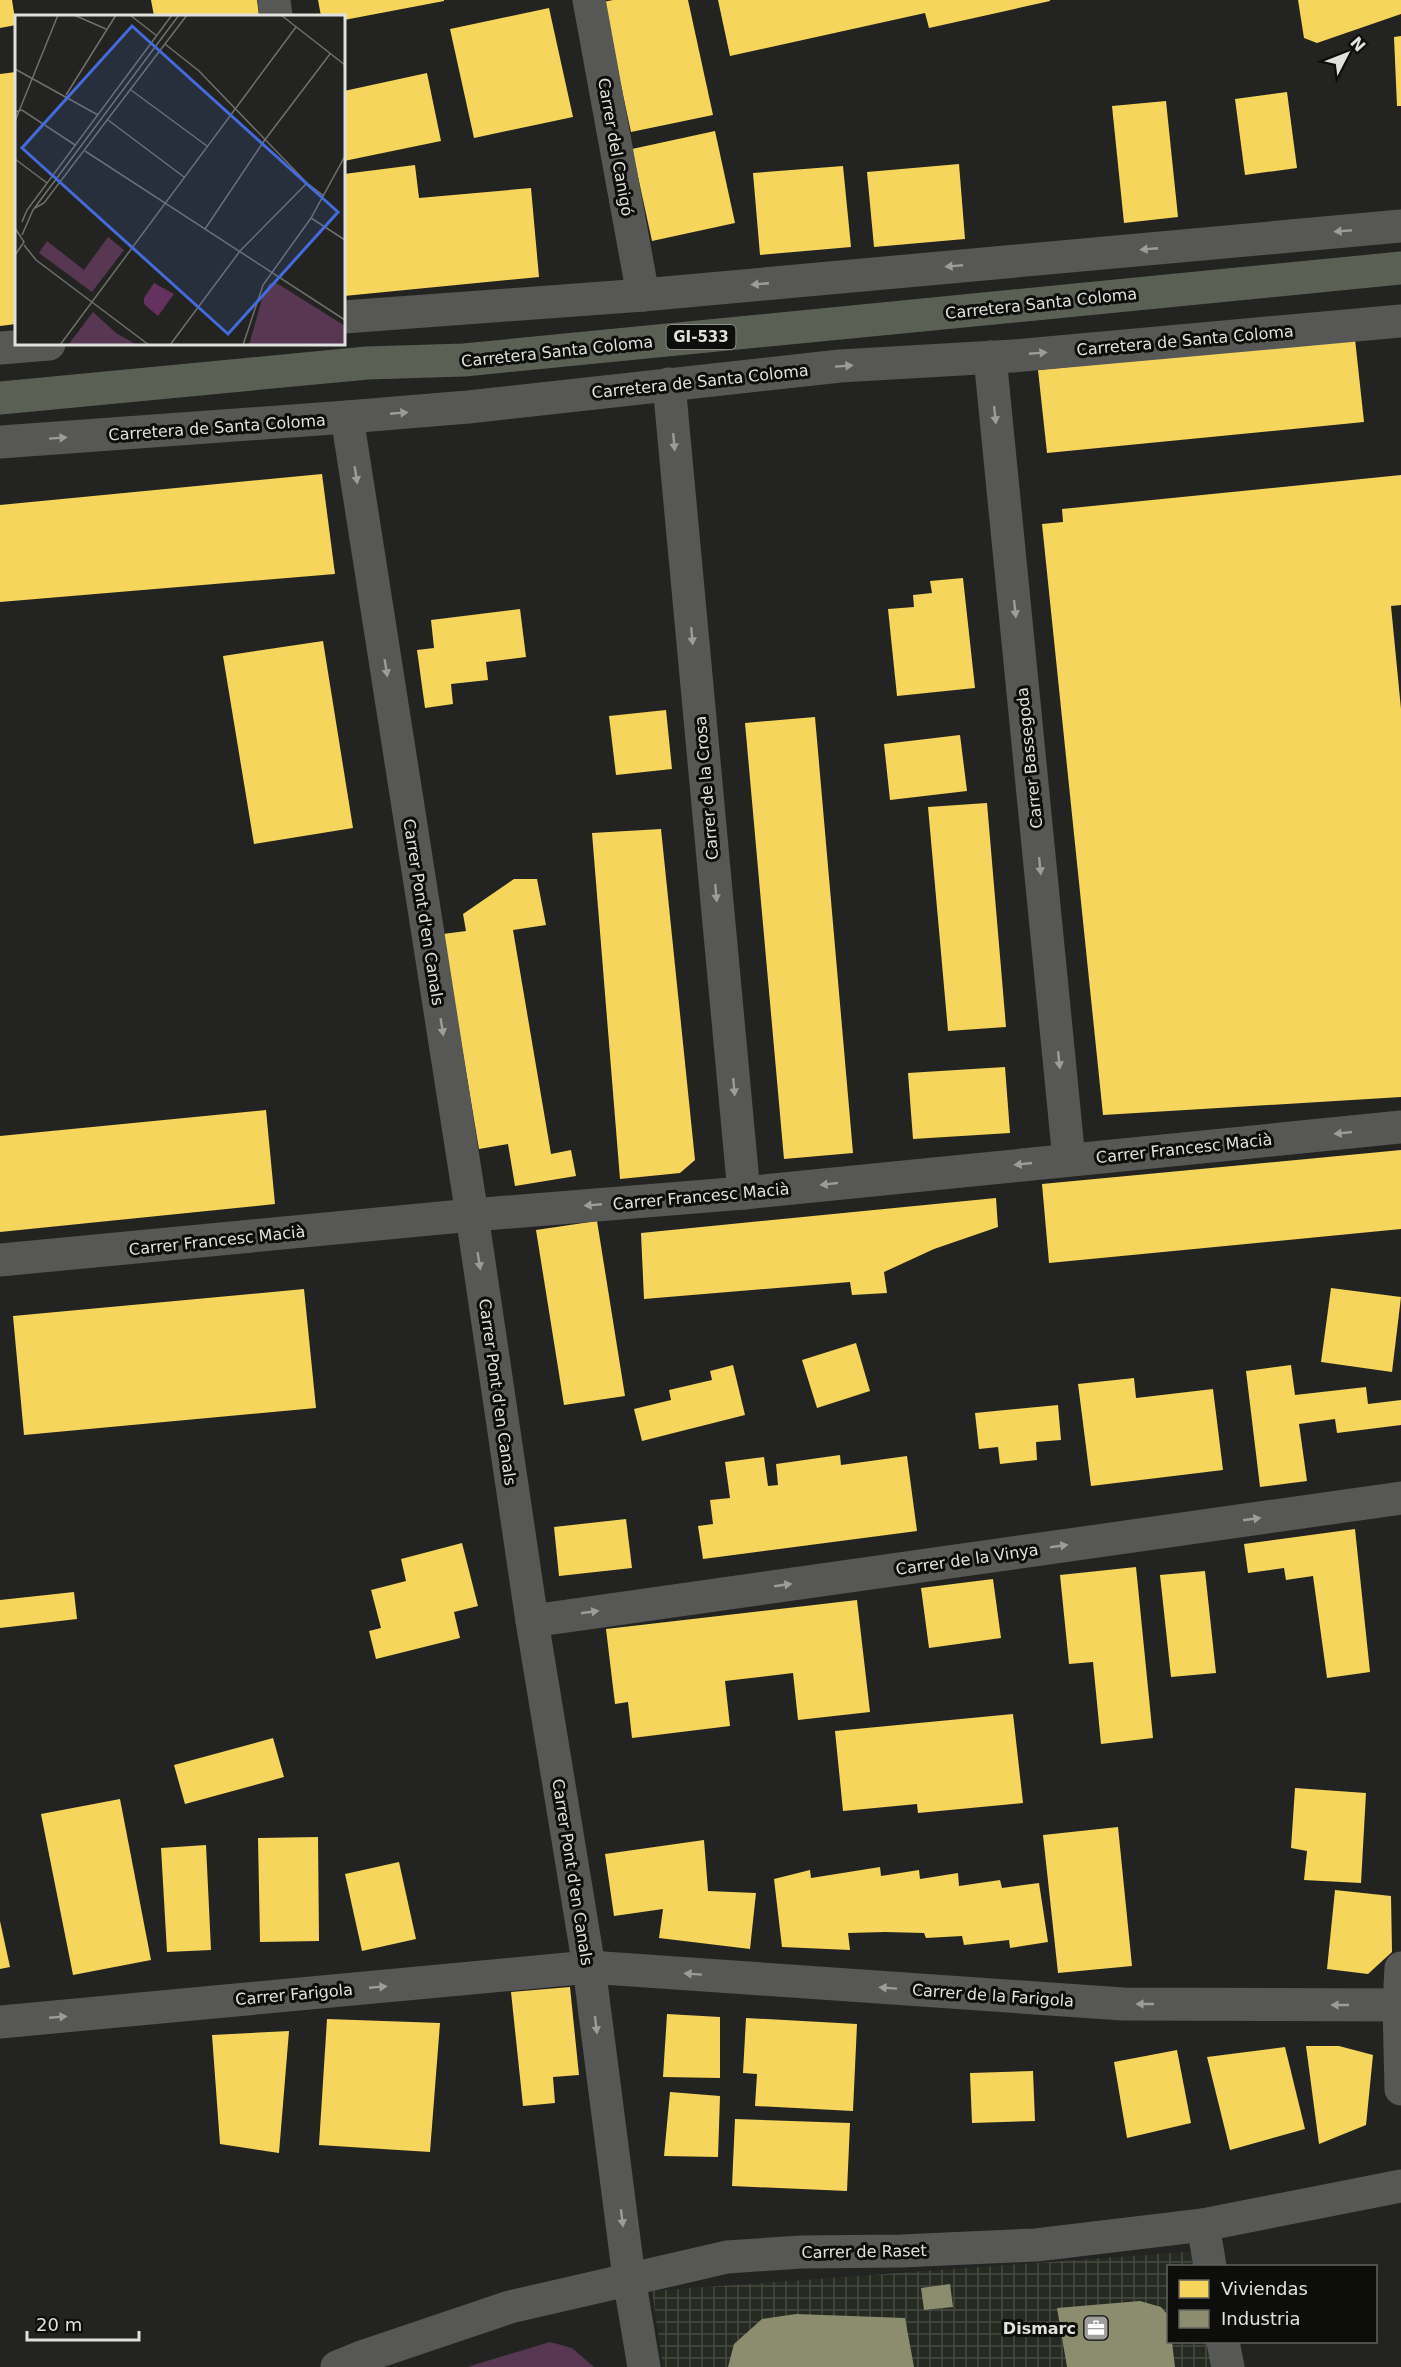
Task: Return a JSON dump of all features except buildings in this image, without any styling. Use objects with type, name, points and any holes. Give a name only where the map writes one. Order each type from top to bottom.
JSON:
[{"type":"main road","name":"Carretera Santa Coloma","points":[[0,398],[367,363],[438,362],[1401,268]]},
{"type":"street","points":[[274,0],[276,15]]},
{"type":"street","name":"Carrer del Canigó","points":[[589,0],[643,295]]},
{"type":"street","points":[[345,317],[643,295],[1401,226]]},
{"type":"street","name":"Carretera de Santa Coloma","points":[[0,442],[468,407],[840,366],[990,357],[1401,321]]},
{"type":"street","points":[[0,348],[37,345]]},
{"type":"street","name":"Carrer Bassegoda","points":[[990,357],[1070,1160]]},
{"type":"street","name":"Carrer de la Crosa","points":[[669,384],[744,1193]]},
{"type":"street","name":"Carrer Pont d'en Canals","points":[[347,417],[472,1215],[532,1620],[589,1967],[644,2367]]},
{"type":"street","name":"Carrer Francesc Macià","points":[[0,1260],[472,1215],[744,1193],[1401,1127]]},
{"type":"street","name":"Carrer de la Vinya","points":[[532,1620],[1401,1498]]},
{"type":"street","name":"Carrer de la Farigola","points":[[589,1967],[1123,2004],[1399,2005]]},
{"type":"street","name":"Carrer Farigola","points":[[0,2022],[589,1967]]},
{"type":"street","points":[[1401,1968],[1399,2005],[1401,2089]]},
{"type":"street","name":"Carrer de Raset","points":[[337,2367],[510,2307],[727,2257],[801,2252],[1036,2245],[1203,2225],[1401,2186]]},
{"type":"street","points":[[1203,2225],[1210,2265]]},
{"type":"street","points":[[1223,2343],[1228,2367]]},
{"type":"shaded area","points":[[1213,2250],[1216,2265],[1167,2265],[1167,2343],[1229,2343],[1234,2367],[663,2367],[652,2291]]},
{"type":"shaded area","points":[[550,2342],[572,2348],[594,2367],[467,2367]]},
{"type":"place","name":"Dismarc","points":[[1096,2328]]}]
